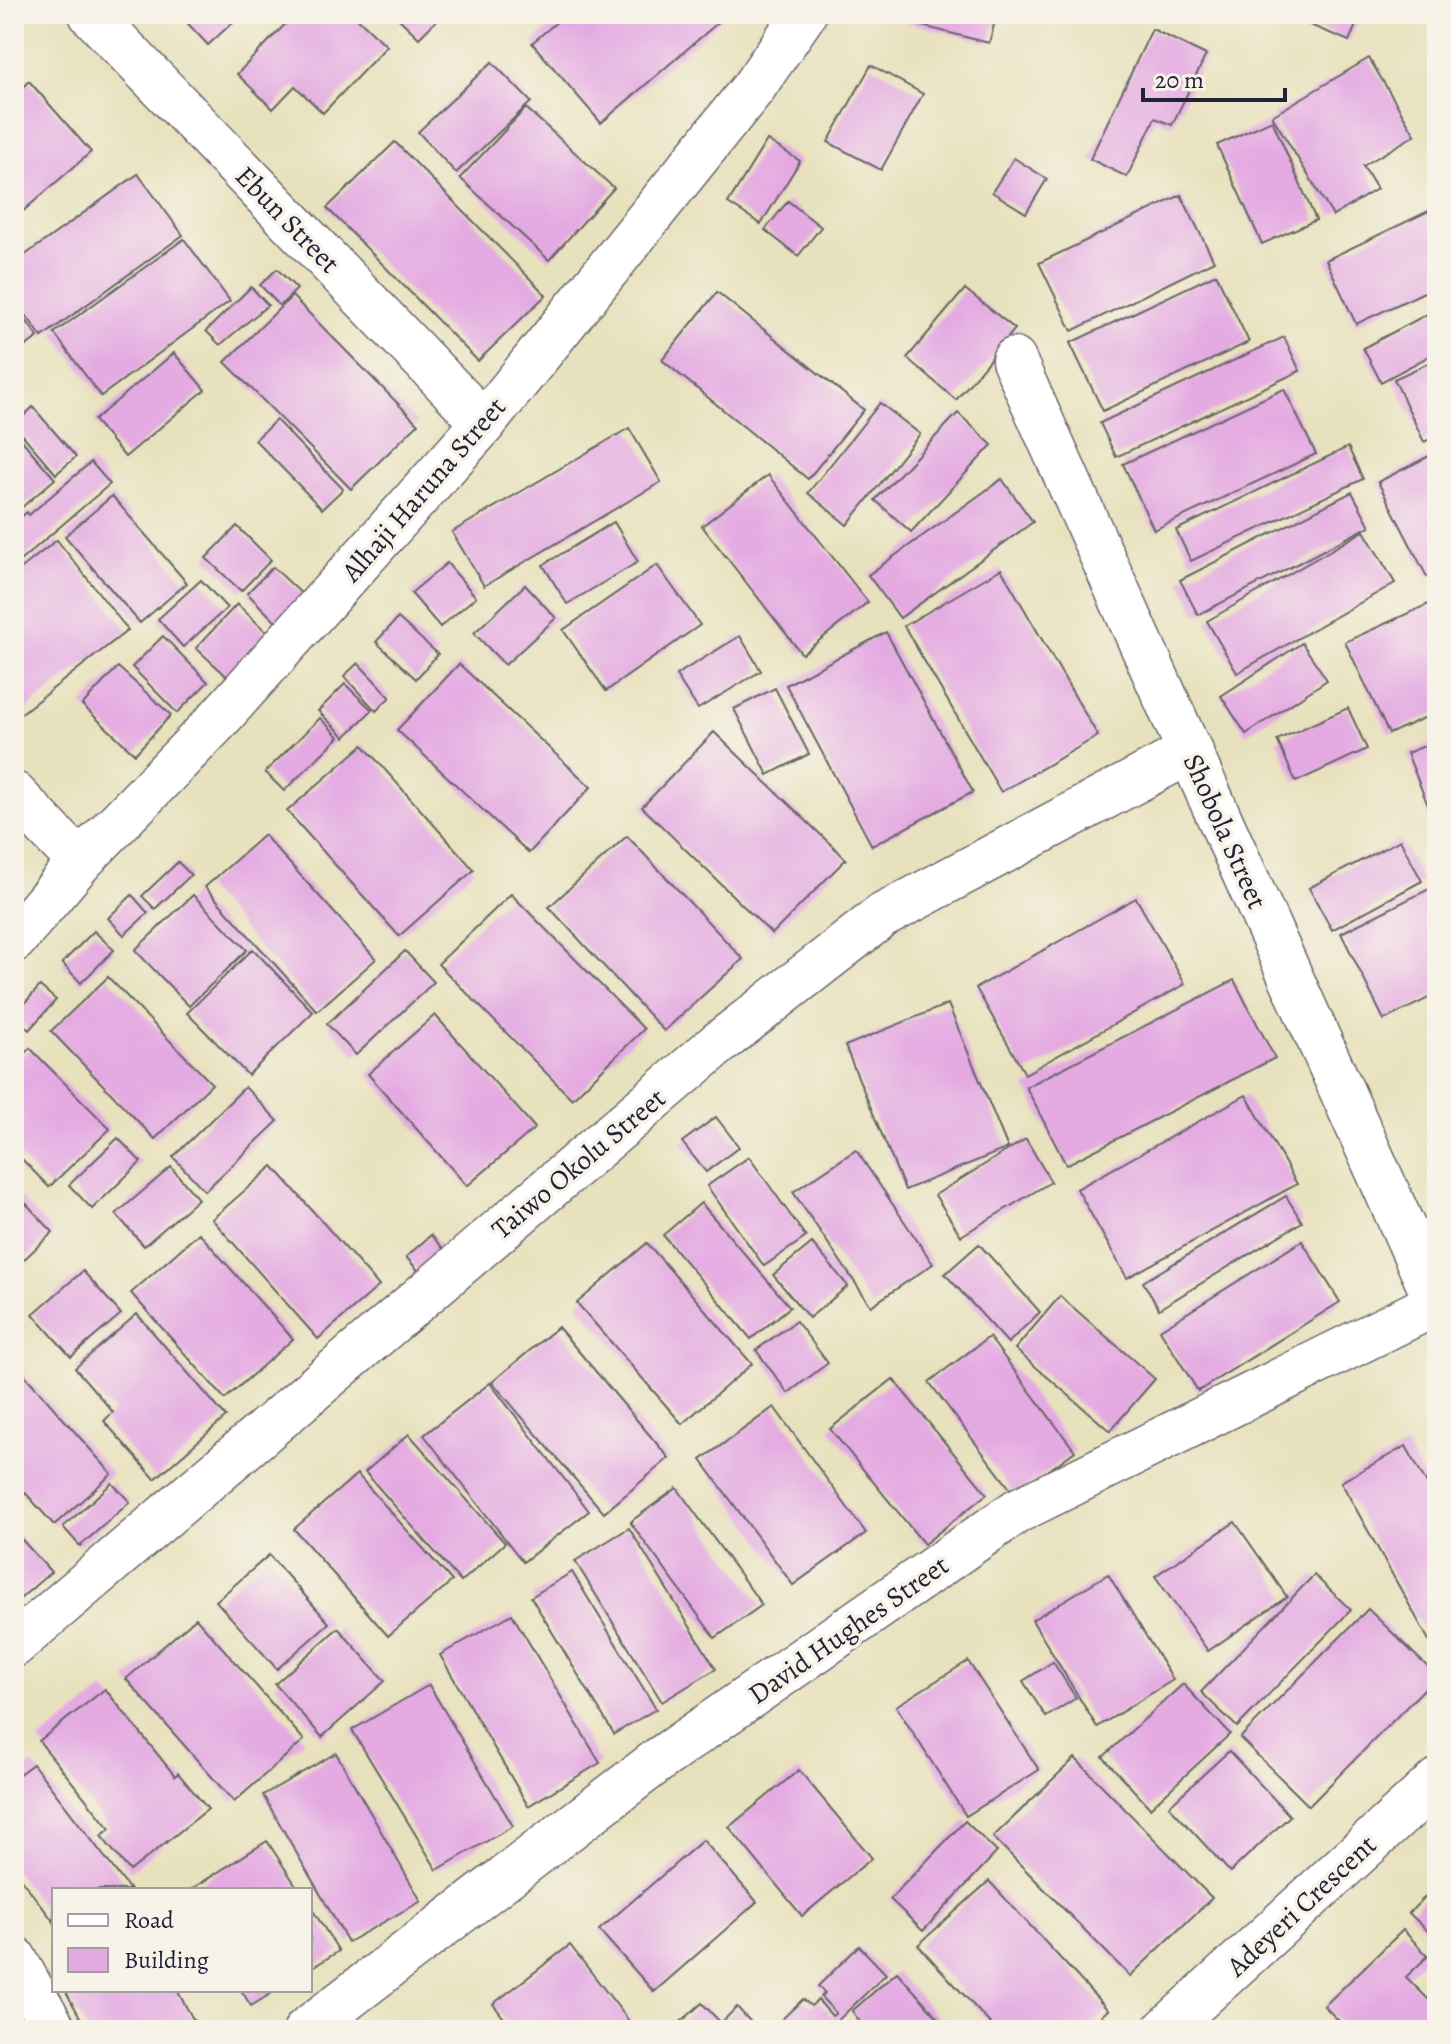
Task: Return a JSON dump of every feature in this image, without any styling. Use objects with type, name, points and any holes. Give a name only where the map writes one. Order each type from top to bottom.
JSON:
[{"type":"street","name":"Ebun Street","points":[[91,14],[484,423]]},
{"type":"street","name":"Alhaji Haruna Street","points":[[14,940],[80,862],[215,723],[484,423],[753,88],[804,14]]},
{"type":"street","name":"Shobola Street","points":[[1014,360],[1437,1303]]},
{"type":"street","name":"Taiwo Okolu Street","points":[[14,1645],[719,1043],[882,916],[1191,751]]},
{"type":"street","points":[[14,794],[80,862]]},
{"type":"street","name":"David Hughes Street","points":[[306,2030],[660,1759],[1017,1511],[1437,1303]]},
{"type":"street","name":"Adeyeri Crescent","points":[[1165,2030],[1437,1781]]},
{"type":"street","points":[[14,1958],[54,2030]]},
{"type":"building","points":[[179,14],[242,14],[208,45]]},
{"type":"building","points":[[295,14],[353,14],[387,46],[323,113],[295,86],[273,109],[237,74]]},
{"type":"building","points":[[394,14],[443,14],[419,38]]},
{"type":"building","points":[[566,14],[728,14],[601,123],[532,43]]},
{"type":"building","points":[[900,14],[997,14],[989,43],[899,20]]},
{"type":"building","points":[[1309,14],[1361,14],[1349,41],[1305,23]]},
{"type":"building","points":[[1152,29],[1206,55],[1172,125],[1155,118],[1127,177],[1090,159]]},
{"type":"building","points":[[1369,58],[1415,135],[1363,166],[1377,189],[1333,216],[1272,116]]},
{"type":"building","points":[[492,62],[531,102],[456,173],[418,132]]},
{"type":"building","points":[[871,65],[923,94],[881,170],[828,142]]},
{"type":"building","points":[[29,81],[91,152],[14,219],[14,95]]},
{"type":"building","points":[[526,108],[614,188],[549,260],[460,178]]},
{"type":"building","points":[[1272,120],[1316,220],[1262,244],[1217,145]]},
{"type":"building","points":[[767,140],[800,161],[761,224],[728,203]]},
{"type":"building","points":[[395,142],[546,295],[478,361],[327,208]]},
{"type":"building","points":[[1014,158],[1047,179],[1026,213],[992,192]]},
{"type":"building","points":[[138,174],[183,235],[42,337],[14,299],[14,263]]},
{"type":"building","points":[[1181,195],[1214,261],[1072,331],[1039,263]]},
{"type":"building","points":[[788,201],[821,227],[798,256],[765,230]]},
{"type":"building","points":[[1437,207],[1437,286],[1356,324],[1326,260]]},
{"type":"building","points":[[184,239],[230,301],[101,396],[54,333]]},
{"type":"building","points":[[277,269],[297,289],[280,306],[260,285]]},
{"type":"building","points":[[1216,274],[1249,342],[1103,411],[1070,343]]},
{"type":"building","points":[[251,287],[268,305],[220,345],[206,331]]},
{"type":"building","points":[[965,289],[1015,329],[956,400],[907,358]]},
{"type":"building","points":[[717,292],[864,410],[808,479],[662,360]]},
{"type":"building","points":[[292,296],[418,424],[351,489],[225,362]]},
{"type":"building","points":[[14,304],[38,337],[14,355]]},
{"type":"building","points":[[1437,309],[1437,352],[1381,382],[1363,348]]},
{"type":"building","points":[[1284,337],[1300,371],[1116,457],[1100,423]]},
{"type":"building","points":[[174,353],[205,390],[125,457],[94,420]]},
{"type":"building","points":[[1437,359],[1437,436],[1424,442],[1394,379]]},
{"type":"building","points":[[1284,389],[1316,454],[1154,530],[1123,464]]},
{"type":"building","points":[[880,403],[920,434],[847,525],[808,493]]},
{"type":"building","points":[[33,407],[76,457],[56,474],[14,425]]},
{"type":"building","points":[[958,413],[992,445],[911,532],[875,500]]},
{"type":"building","points":[[276,420],[343,489],[322,509],[255,440]]},
{"type":"building","points":[[629,428],[661,482],[484,586],[452,532]]},
{"type":"building","points":[[14,431],[55,479],[14,514]]},
{"type":"building","points":[[1348,447],[1363,479],[1191,561],[1176,530]]},
{"type":"building","points":[[1437,452],[1437,572],[1427,577],[1378,482]]},
{"type":"building","points":[[91,462],[110,484],[14,566],[14,523],[27,512],[29,515]]},
{"type":"building","points":[[768,475],[868,602],[802,654],[702,526]]},
{"type":"building","points":[[1002,479],[1033,522],[900,618],[868,575]]},
{"type":"building","points":[[1352,492],[1370,526],[1198,615],[1180,580]]},
{"type":"building","points":[[112,496],[187,583],[140,623],[65,536]]},
{"type":"building","points":[[614,522],[638,562],[567,604],[543,565]]},
{"type":"building","points":[[237,526],[271,560],[241,591],[206,558]]},
{"type":"building","points":[[1364,531],[1395,583],[1237,673],[1207,621]]},
{"type":"building","points":[[57,540],[128,630],[14,719],[14,574]]},
{"type":"building","points":[[447,563],[476,597],[440,627],[411,593]]},
{"type":"building","points":[[657,565],[700,625],[606,691],[563,630]]},
{"type":"building","points":[[273,567],[304,596],[277,623],[247,593]]},
{"type":"building","points":[[1001,569],[1098,736],[1001,792],[904,626]]},
{"type":"building","points":[[201,580],[227,608],[183,647],[158,619]]},
{"type":"building","points":[[525,585],[556,618],[505,665],[474,633]]},
{"type":"building","points":[[1435,601],[1437,712],[1389,734],[1345,642]]},
{"type":"building","points":[[237,604],[273,638],[232,681],[196,648]]},
{"type":"building","points":[[398,618],[438,654],[416,679],[376,642]]},
{"type":"building","points":[[886,632],[973,792],[872,846],[786,685]]},
{"type":"building","points":[[163,636],[208,682],[177,713],[132,667]]},
{"type":"building","points":[[740,636],[761,671],[698,709],[676,675]]},
{"type":"building","points":[[1302,643],[1327,680],[1246,734],[1221,696]]},
{"type":"building","points":[[358,663],[390,697],[376,711],[344,676]]},
{"type":"building","points":[[459,664],[591,787],[529,853],[397,730]]},
{"type":"building","points":[[118,667],[171,715],[135,754],[82,705]]},
{"type":"building","points":[[345,684],[372,710],[345,737],[318,711]]},
{"type":"building","points":[[775,688],[809,754],[768,775],[734,709]]},
{"type":"building","points":[[1348,708],[1367,749],[1296,782],[1277,740]]},
{"type":"building","points":[[320,718],[339,737],[284,791],[265,772]]},
{"type":"building","points":[[714,732],[846,859],[772,934],[642,807]]},
{"type":"building","points":[[1437,741],[1437,828],[1407,753]]},
{"type":"building","points":[[363,745],[474,870],[399,936],[287,811]]},
{"type":"building","points":[[264,835],[376,959],[317,1011],[205,887]]},
{"type":"building","points":[[627,836],[743,959],[664,1031],[549,907]]},
{"type":"building","points":[[1400,840],[1422,881],[1332,930],[1309,888]]},
{"type":"building","points":[[178,862],[191,875],[155,909],[142,896]]},
{"type":"building","points":[[1437,885],[1437,994],[1384,1020],[1341,933]]},
{"type":"building","points":[[511,894],[644,1029],[572,1099],[438,964]]},
{"type":"building","points":[[132,895],[148,913],[124,935],[108,918]]},
{"type":"building","points":[[193,895],[247,950],[189,1006],[135,950]]},
{"type":"building","points":[[1136,898],[1185,984],[1025,1074],[976,988]]},
{"type":"building","points":[[94,931],[114,950],[81,983],[62,963]]},
{"type":"building","points":[[253,949],[313,1012],[248,1075],[187,1013]]},
{"type":"building","points":[[405,951],[434,982],[356,1055],[327,1024]]},
{"type":"building","points":[[108,977],[212,1084],[155,1139],[51,1031]]},
{"type":"building","points":[[1234,980],[1275,1058],[1066,1165],[1026,1087]]},
{"type":"building","points":[[40,986],[56,1000],[29,1030],[14,1015]]},
{"type":"building","points":[[948,1004],[1008,1148],[905,1190],[845,1046]]},
{"type":"building","points":[[435,1015],[535,1128],[467,1186],[368,1074]]},
{"type":"building","points":[[30,1048],[110,1129],[49,1187],[14,1151],[14,1063]]},
{"type":"building","points":[[245,1087],[278,1121],[205,1191],[173,1157]]},
{"type":"building","points":[[1246,1095],[1297,1184],[1127,1278],[1077,1189]]},
{"type":"building","points":[[716,1117],[739,1147],[706,1172],[682,1142]]},
{"type":"building","points":[[118,1138],[141,1162],[92,1209],[69,1185]]},
{"type":"building","points":[[1026,1139],[1051,1182],[961,1236],[935,1195]]},
{"type":"building","points":[[856,1150],[933,1264],[871,1306],[793,1192]]},
{"type":"building","points":[[749,1157],[806,1237],[764,1266],[707,1186]]},
{"type":"building","points":[[273,1166],[379,1286],[318,1339],[212,1219]]},
{"type":"building","points":[[171,1167],[198,1199],[144,1246],[116,1214]]},
{"type":"building","points":[[14,1191],[53,1232],[14,1269]]},
{"type":"building","points":[[1286,1196],[1302,1222],[1159,1309],[1143,1282]]},
{"type":"building","points":[[701,1203],[790,1307],[751,1339],[663,1235]]},
{"type":"building","points":[[199,1233],[293,1339],[225,1399],[131,1293]]},
{"type":"building","points":[[431,1235],[449,1255],[424,1277],[406,1257]]},
{"type":"building","points":[[1302,1241],[1340,1302],[1198,1391],[1160,1330]]},
{"type":"building","points":[[647,1243],[752,1364],[682,1424],[577,1303]]},
{"type":"building","points":[[812,1243],[848,1286],[809,1318],[773,1275]]},
{"type":"building","points":[[979,1244],[1040,1312],[1008,1343],[945,1274]]},
{"type":"building","points":[[83,1271],[121,1314],[71,1357],[33,1314]]},
{"type":"building","points":[[1060,1296],[1155,1379],[1110,1431],[1015,1349]]},
{"type":"building","points":[[137,1314],[226,1417],[155,1479],[104,1421],[113,1412],[75,1368]]},
{"type":"building","points":[[796,1321],[828,1363],[788,1393],[756,1350]]},
{"type":"building","points":[[558,1327],[669,1458],[604,1513],[492,1382]]},
{"type":"building","points":[[989,1337],[1075,1451],[1015,1495],[929,1382]]},
{"type":"building","points":[[14,1363],[112,1474],[54,1525],[14,1480]]},
{"type":"building","points":[[893,1379],[987,1494],[924,1544],[830,1429]]},
{"type":"building","points":[[490,1383],[589,1511],[523,1562],[424,1435]]},
{"type":"building","points":[[774,1407],[866,1533],[793,1585],[701,1460]]},
{"type":"building","points":[[409,1434],[505,1543],[461,1582],[365,1472]]},
{"type":"building","points":[[1406,1446],[1437,1502],[1437,1641],[1431,1644],[1341,1482]]},
{"type":"building","points":[[357,1474],[452,1581],[388,1636],[294,1529]]},
{"type":"building","points":[[112,1483],[130,1502],[80,1546],[63,1527]]},
{"type":"building","points":[[677,1488],[762,1605],[715,1638],[630,1522]]},
{"type":"building","points":[[1235,1522],[1287,1597],[1208,1651],[1155,1576]]},
{"type":"building","points":[[629,1528],[716,1669],[662,1702],[575,1561]]},
{"type":"building","points":[[14,1531],[51,1572],[14,1604]]},
{"type":"building","points":[[269,1555],[329,1623],[277,1669],[216,1601]]},
{"type":"building","points":[[572,1572],[656,1709],[614,1734],[531,1597]]},
{"type":"building","points":[[1108,1574],[1173,1680],[1097,1727],[1032,1620]]},
{"type":"building","points":[[1314,1575],[1351,1610],[1237,1727],[1201,1692]]},
{"type":"building","points":[[1368,1609],[1437,1676],[1309,1806],[1240,1738]]},
{"type":"building","points":[[512,1614],[600,1763],[528,1806],[440,1655]]},
{"type":"building","points":[[196,1618],[304,1740],[234,1802],[126,1679]]},
{"type":"building","points":[[338,1628],[385,1681],[322,1737],[275,1684]]},
{"type":"building","points":[[968,1661],[1039,1770],[966,1816],[896,1706]]},
{"type":"building","points":[[1053,1662],[1076,1698],[1046,1717],[1023,1681]]},
{"type":"building","points":[[1183,1684],[1230,1734],[1150,1808],[1103,1757]]},
{"type":"building","points":[[429,1685],[513,1826],[437,1870],[352,1730]]},
{"type":"building","points":[[105,1689],[175,1776],[178,1773],[208,1809],[130,1871],[101,1836],[110,1829],[39,1741]]},
{"type":"building","points":[[1229,1751],[1290,1816],[1230,1872],[1169,1806]]},
{"type":"building","points":[[336,1753],[421,1901],[348,1942],[263,1795]]},
{"type":"building","points":[[1075,1758],[1212,1898],[1130,1976],[993,1837]]},
{"type":"building","points":[[33,1764],[128,1888],[52,1888],[52,1919],[14,1870],[14,1778]]},
{"type":"building","points":[[799,1770],[872,1858],[802,1916],[729,1827]]},
{"type":"building","points":[[965,1821],[997,1852],[923,1931],[890,1899]]},
{"type":"building","points":[[703,1840],[757,1902],[654,1992],[599,1930]]},
{"type":"building","points":[[267,1841],[298,1888],[193,1888]]},
{"type":"building","points":[[989,1881],[1108,2010],[1086,2030],[996,2030],[918,1945]]},
{"type":"building","points":[[1437,1885],[1437,1940],[1409,1913]]},
{"type":"building","points":[[312,1909],[339,1951],[312,1968]]},
{"type":"building","points":[[1403,1930],[1428,1956],[1406,1977],[1437,2008],[1437,2030],[1348,2030],[1324,2006]]},
{"type":"building","points":[[570,1945],[636,2030],[513,2030],[493,2004]]},
{"type":"building","points":[[859,1946],[886,1974],[828,2030],[785,2030],[778,2023],[803,1999],[811,2006],[818,2000],[832,2016],[836,2013],[821,1997],[825,1993],[818,1986]]},
{"type":"building","points":[[897,1972],[949,2030],[866,2030],[852,2011]]},
{"type":"building","points":[[66,1992],[178,1992],[199,2030],[87,2030]]},
{"type":"building","points":[[242,1992],[274,1992],[251,2006]]},
{"type":"building","points":[[702,2003],[721,2023],[737,2007],[758,2030],[672,2030]]}]
